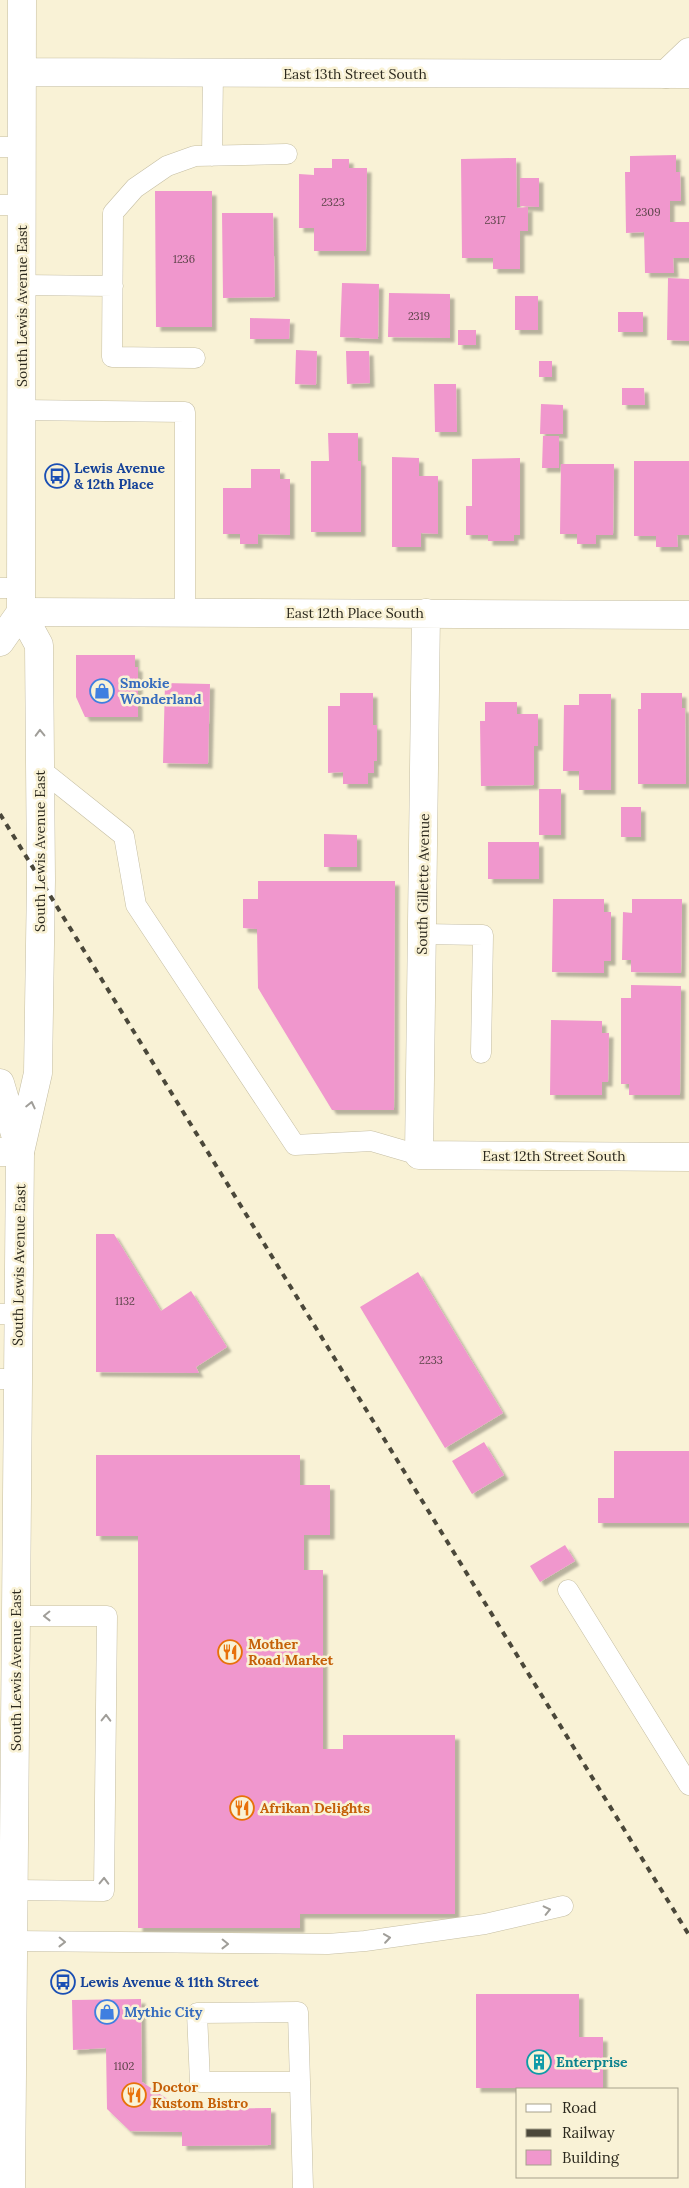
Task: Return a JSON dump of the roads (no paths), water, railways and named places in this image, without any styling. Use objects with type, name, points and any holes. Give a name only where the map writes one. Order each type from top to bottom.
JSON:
[{"type":"street","name":"South Lewis Avenue East","points":[[10,1152],[38,1073],[39,645],[14,596],[22,410],[22,285],[11,204],[11,147],[22,72],[22,0]]},
{"type":"street","points":[[678,74],[689,52]]},
{"type":"street","name":"East 13th Street South","points":[[22,72],[678,74]]},
{"type":"street","points":[[0,642],[14,596]]},
{"type":"street","name":"East 12th Place South","points":[[14,596],[185,612],[689,615]]},
{"type":"street","name":"South Gillette Avenue","points":[[420,1155],[426,613]]},
{"type":"street","name":"South Lewis Avenue East","points":[[0,1083],[10,1152],[9,1379],[16,1616],[9,1884],[13,1941],[6,1978],[11,2188]]},
{"type":"street","name":"East 12th Street South","points":[[420,1155],[689,1157]]},
{"type":"lane","points":[[212,156],[213,73]]},
{"type":"lane","points":[[195,358],[112,357],[113,213],[135,188],[167,166],[195,156],[286,154]]},
{"type":"lane","points":[[22,285],[112,286]]},
{"type":"lane","points":[[22,410],[185,412],[185,612]]},
{"type":"lane","points":[[40,769],[124,836],[136,905],[295,1145],[371,1141],[420,1155]]},
{"type":"lane","points":[[422,934],[483,935],[481,1053]]},
{"type":"lane","points":[[568,1590],[689,1786]]},
{"type":"lane","points":[[9,1884],[104,1891],[105,1862],[107,1616],[16,1616]]},
{"type":"lane","points":[[13,1941],[304,1945],[356,1942],[485,1924],[563,1906]]},
{"type":"lane","points":[[300,2082],[200,2082],[197,2013],[298,2012],[300,2082],[303,2188]]},
{"type":"railway","points":[[0,814],[689,1935]]},
{"type":"place","name":"Lewis Avenue & 12th Place","points":[[57,476]]},
{"type":"place","name":"Smokie Wonderland","points":[[102,691]]},
{"type":"place","name":"Mother Road Market","points":[[230,1652]]},
{"type":"place","name":"Afrikan Delights","points":[[242,1808]]},
{"type":"place","name":"Lewis Avenue & 11th Street","points":[[63,1982]]},
{"type":"place","name":"Mythic City","points":[[107,2012]]},
{"type":"place","name":"Enterprise","points":[[539,2062]]},
{"type":"place","name":"Doctor Kustom Bistro","points":[[134,2095]]}]
